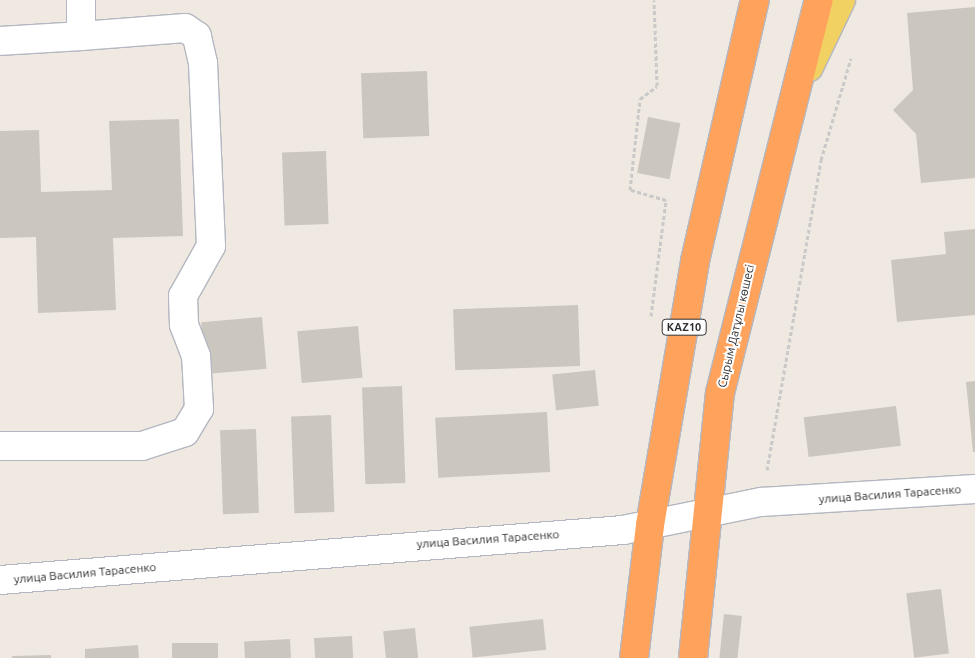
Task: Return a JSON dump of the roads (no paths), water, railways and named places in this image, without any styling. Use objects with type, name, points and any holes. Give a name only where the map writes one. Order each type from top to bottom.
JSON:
[{"type":"highway","name":"KAZ10","points":[[634,658],[650,525],[695,261],[755,0]]},
{"type":"highway","name":"Сырым Датұлы көшесі","points":[[693,658],[705,515],[720,393],[788,112],[819,0]]},
{"type":"main road","points":[[788,112],[841,0]]},
{"type":"street","points":[[81,0],[82,36]]},
{"type":"street","points":[[0,41],[185,28],[197,36],[203,63],[211,246],[183,296],[184,325],[196,356],[199,409],[185,432],[142,446],[0,446]]},
{"type":"street","name":"улица Василия Тарасенко","points":[[0,580],[650,525],[761,502],[975,488]]}]
